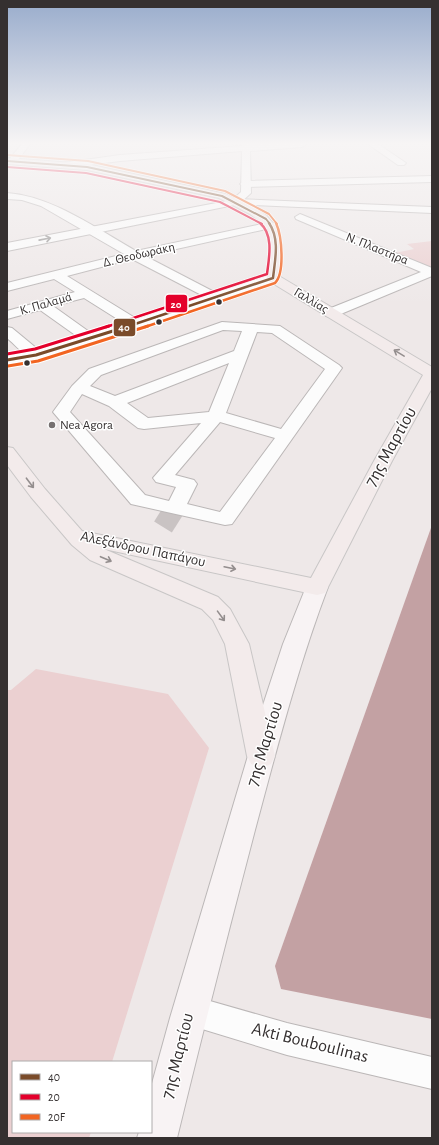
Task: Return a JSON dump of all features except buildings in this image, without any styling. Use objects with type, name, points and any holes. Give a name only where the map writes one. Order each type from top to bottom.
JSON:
[{"type":"main road","points":[[225,197],[266,219],[271,225],[276,238],[273,278]]},
{"type":"main road","name":"Γαλλίας","points":[[273,278],[432,374]]},
{"type":"main road","name":"7ης Μαρτίου","points":[[157,1138],[189,1010],[261,756],[303,619],[316,587],[383,461],[432,374]]},
{"type":"main road","name":"Αλεξάνδρου Παπάγου","points":[[7,452],[38,493],[75,536],[316,587]]},
{"type":"main road","points":[[75,536],[98,556],[210,602],[222,615],[237,644],[261,756]]},
{"type":"street","points":[[24,197],[45,204],[134,255],[215,298]]},
{"type":"street","points":[[234,202],[240,197]]},
{"type":"street","points":[[7,247],[234,202],[432,210]]},
{"type":"street","name":"Ν. Πλαστήρα","points":[[300,217],[432,272]]},
{"type":"street","name":"Δ. Θεοδωράκη","points":[[7,287],[134,255],[271,225]]},
{"type":"street","points":[[331,313],[432,272]]},
{"type":"street","points":[[57,275],[136,324]]},
{"type":"street","points":[[7,360],[36,355],[90,339],[273,278]]},
{"type":"street","name":"Κ. Παλαμά","points":[[7,315],[85,293]]},
{"type":"street","points":[[42,305],[90,339]]},
{"type":"street","points":[[222,326],[251,329],[275,329],[334,368],[282,434],[226,519],[140,494],[70,412],[80,389],[95,372],[222,326]]},
{"type":"street","points":[[177,504],[187,484],[163,478],[216,416],[251,329]]},
{"type":"street","points":[[7,332],[36,355]]},
{"type":"street","points":[[114,402],[242,353]]},
{"type":"street","points":[[80,389],[114,402],[144,424],[216,416],[282,434]]},
{"type":"lane","name":"Akti Bouboulinas","points":[[189,1010],[287,1039],[432,1073]]},
{"type":"shaded area","points":[[432,241],[432,268],[395,253],[414,249],[407,244]]},
{"type":"shaded area","points":[[432,525],[432,1019],[281,989],[275,966]]},
{"type":"shaded area","points":[[36,669],[168,694],[209,748],[112,1061],[12,1061],[12,1133],[91,1133],[89,1138],[7,1138],[7,690],[11,690]]},
{"type":"tunnel","points":[[163,527],[175,508]]},
{"type":"transit line","name":"20","points":[[7,354],[35,349],[88,333],[267,274],[270,247],[262,224],[220,202],[199,197]]},
{"type":"transit line","name":"40","points":[[7,360],[36,355],[90,339],[273,278],[276,247],[274,232],[271,226],[266,219],[225,197]]},
{"type":"transit line","name":"20F","points":[[8,366],[38,361],[92,345],[275,283],[279,279],[282,247],[280,231],[269,214],[237,197]]},
{"type":"place","name":"Nea Agora","points":[[52,425]]}]
